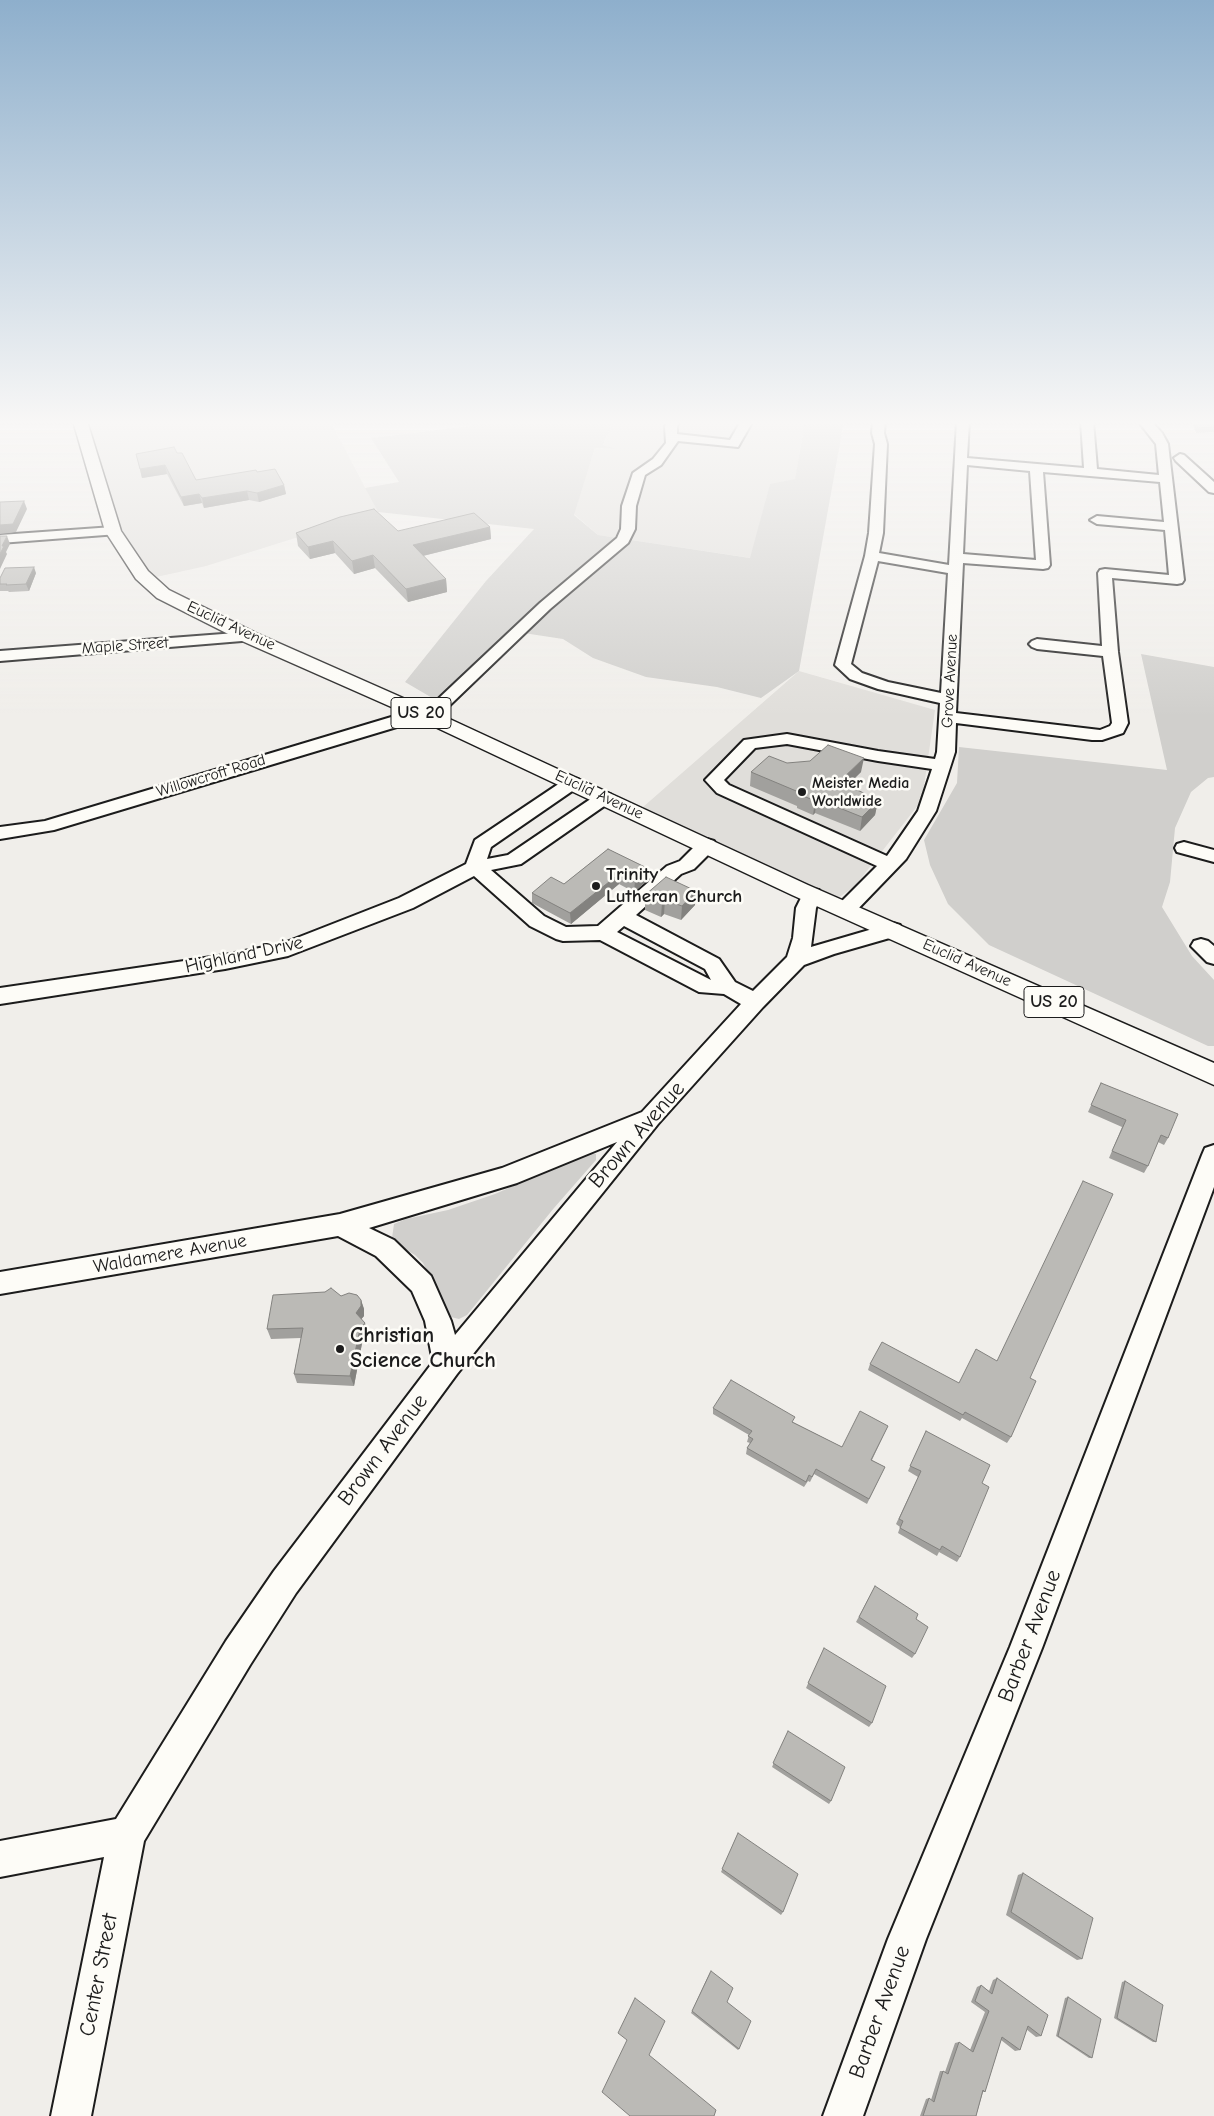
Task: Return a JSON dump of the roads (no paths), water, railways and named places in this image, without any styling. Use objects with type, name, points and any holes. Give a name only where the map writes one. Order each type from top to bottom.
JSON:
[{"type":"main road","name":"Euclid Avenue","points":[[111,520],[114,531],[142,575],[163,594],[249,637],[421,713],[812,895],[846,908],[1214,1074]]},
{"type":"street","name":"Willowcroft Road","points":[[0,833],[47,826],[421,713],[444,702],[545,606],[623,540],[628,529],[628,520]]},
{"type":"street","points":[[877,520],[872,556],[843,665],[856,676],[884,686],[949,700]]},
{"type":"street","name":"Grove Avenue","points":[[846,908],[899,855],[926,811],[946,752],[958,520]]},
{"type":"street","points":[[872,556],[956,564],[1043,565],[1040,520]]},
{"type":"street","points":[[1096,520],[1171,527]]},
{"type":"street","points":[[948,717],[1092,735],[1111,732],[1117,729],[1120,723],[1110,652],[1105,573],[1177,580],[1170,520]]},
{"type":"street","points":[[0,539],[114,531]]},
{"type":"street","name":"Maple Street","points":[[0,656],[249,637]]},
{"type":"street","points":[[1038,644],[1110,652]]},
{"type":"street","points":[[890,864],[723,789],[714,780],[750,744],[787,739],[878,756],[942,765]]},
{"type":"street","points":[[572,783],[482,844],[475,867],[537,921],[563,934],[603,933],[707,987],[727,987],[755,1002]]},
{"type":"street","name":"Highland Drive","points":[[0,996],[225,962],[288,949],[406,903],[475,867],[514,860],[604,798]]},
{"type":"street","points":[[603,933],[624,917],[674,870],[687,864],[708,845]]},
{"type":"street","points":[[1184,848],[1214,856]]},
{"type":"street","points":[[797,960],[803,938],[806,908],[812,895]]},
{"type":"street","points":[[624,917],[712,964],[727,987]]},
{"type":"street","name":"Brown Avenue","points":[[127,1835],[238,1653],[285,1582],[447,1364],[650,1118],[755,1002],[797,960],[827,949],[893,930]]},
{"type":"street","name":"Waldamere Avenue","points":[[0,1283],[340,1225],[421,1203],[508,1176],[650,1118]]},
{"type":"street","name":"Barber Avenue","points":[[843,2116],[907,1939],[1026,1648],[1214,1155]]},
{"type":"street","points":[[340,1225],[385,1248],[422,1284],[438,1321],[447,1364]]},
{"type":"street","points":[[0,1859],[127,1835]]},
{"type":"street","name":"Center Street","points":[[71,2116],[127,1835]]},
{"type":"place","name":"Meister Media Worldwide","points":[[802,792]]},
{"type":"place","name":"Trinity Lutheran Church","points":[[596,886]]},
{"type":"place","name":"Christian Science Church","points":[[340,1349]]}]
